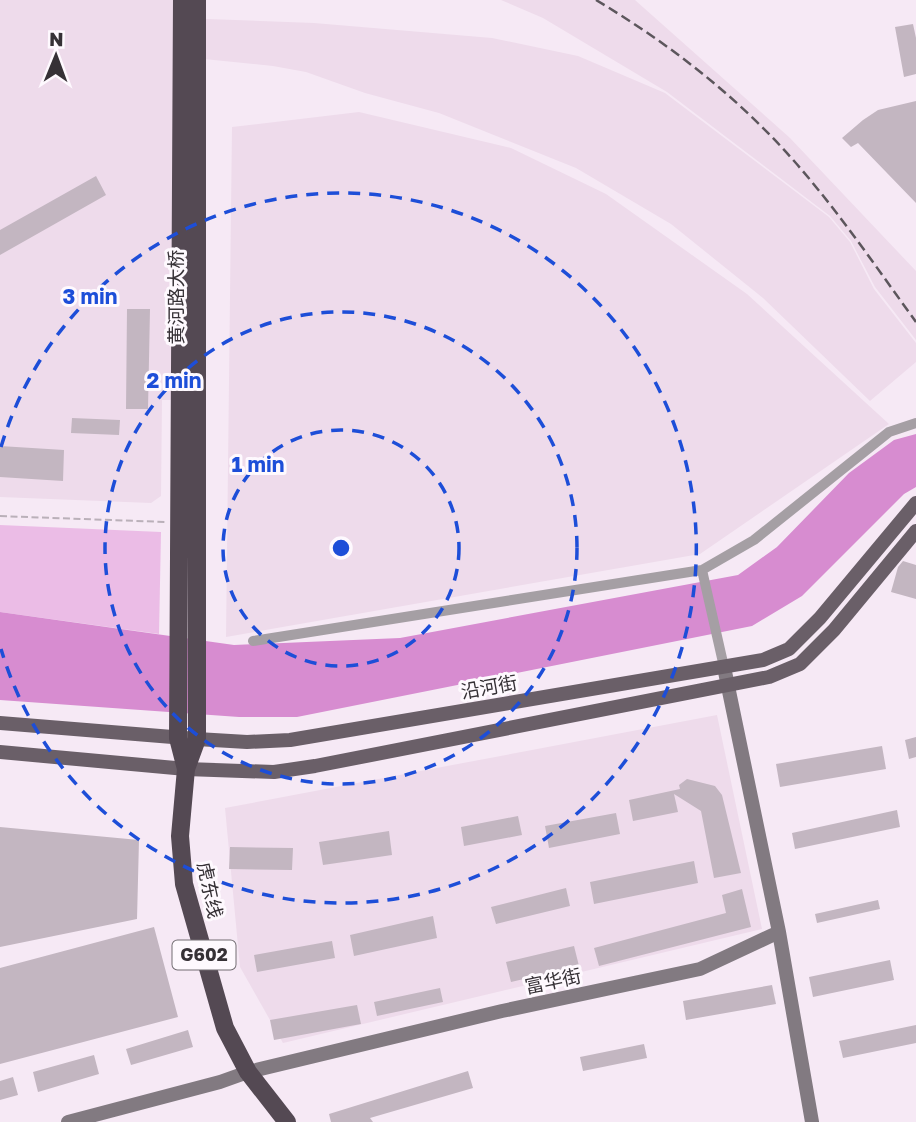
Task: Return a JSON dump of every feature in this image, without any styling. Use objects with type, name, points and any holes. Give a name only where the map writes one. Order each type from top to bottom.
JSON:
[{"type":"highway","name":"黄河路大桥","points":[[182,0],[180,523],[188,719]]},
{"type":"highway","name":"黄河路大桥","points":[[188,719],[197,0]]},
{"type":"highway","name":"G602","points":[[186,769],[178,738],[188,719]]},
{"type":"highway","name":"G602","points":[[186,769],[197,739],[188,719]]},
{"type":"highway","name":"虎东线","points":[[186,769],[180,836],[184,884],[225,1028],[248,1072],[287,1122]]},
{"type":"main road","name":"沿河街","points":[[0,723],[178,738],[267,742],[763,660],[789,649],[820,618],[916,503]]},
{"type":"main road","points":[[0,752],[186,769],[274,772],[729,687],[769,677],[800,664],[834,630],[916,531]]},
{"type":"street","points":[[253,641],[702,569],[754,540],[889,432],[916,423]]},
{"type":"street","points":[[702,569],[779,932],[812,1122]]},
{"type":"street","name":"富华街","points":[[68,1122],[220,1082],[248,1072],[502,1011],[700,969],[779,932]]},
{"type":"path","points":[[0,516],[180,523]]},
{"type":"shaded area","points":[[0,0],[180,0],[180,18],[314,23],[492,38],[578,56],[665,93],[829,217],[850,242],[874,289],[916,343],[916,362],[870,401],[763,298],[671,224],[576,168],[439,113],[365,93],[306,72],[204,59],[177,400],[162,400],[161,496],[151,503],[0,497]]},
{"type":"shaded area","points":[[501,0],[635,0],[790,138],[916,271],[916,340],[875,287],[851,241],[830,216],[667,92],[543,18]]},
{"type":"shaded area","points":[[359,112],[511,148],[606,194],[747,294],[889,424],[700,554],[226,637],[232,127]]},
{"type":"shaded area","points":[[916,434],[916,487],[904,494],[802,596],[752,626],[297,717],[239,717],[0,700],[0,612],[234,645],[400,638],[738,575],[777,547],[849,473],[894,440]]},
{"type":"shaded area","points":[[0,525],[161,532],[159,634],[0,612]]},
{"type":"shaded area","points":[[717,715],[762,929],[283,1043],[240,967],[225,808]]},
{"type":"building","points":[[913,24],[916,38],[916,74],[904,77],[895,27]]},
{"type":"building","points":[[916,101],[916,203],[858,143],[851,147],[842,138],[878,110]]},
{"type":"building","points":[[96,176],[106,195],[0,255],[0,230]]},
{"type":"building","points":[[127,309],[150,309],[148,409],[126,409]]},
{"type":"building","points":[[72,418],[120,420],[119,435],[71,433]]},
{"type":"building","points":[[0,446],[64,450],[63,481],[0,477]]},
{"type":"building","points":[[903,561],[916,565],[916,599],[891,592],[898,567]]},
{"type":"building","points":[[916,737],[916,757],[909,759],[905,740]]},
{"type":"building","points":[[882,746],[886,769],[780,787],[776,764]]},
{"type":"building","points":[[687,779],[715,786],[722,795],[741,873],[714,878],[701,811],[674,794],[678,812],[633,821],[629,800],[680,789],[679,785]]},
{"type":"building","points":[[897,810],[900,827],[795,849],[792,833]]},
{"type":"building","points":[[616,813],[620,834],[549,848],[545,826]]},
{"type":"building","points":[[518,816],[522,835],[464,846],[461,827]]},
{"type":"building","points":[[0,827],[139,840],[137,919],[0,947]]},
{"type":"building","points":[[389,831],[392,855],[323,865],[319,842]]},
{"type":"building","points":[[230,847],[293,848],[292,870],[229,869]]},
{"type":"building","points":[[694,861],[698,883],[594,904],[590,882]]},
{"type":"building","points":[[566,888],[570,906],[496,924],[491,907]]},
{"type":"building","points":[[742,889],[751,927],[599,966],[594,948],[726,913],[722,895]]},
{"type":"building","points":[[878,900],[880,909],[817,923],[815,914]]},
{"type":"building","points":[[433,916],[437,938],[354,956],[350,935]]},
{"type":"building","points":[[154,927],[178,1017],[0,1064],[0,968]]},
{"type":"building","points":[[332,941],[335,958],[257,972],[254,955]]},
{"type":"building","points":[[574,946],[579,966],[511,982],[506,962]]},
{"type":"building","points":[[890,960],[894,980],[813,997],[809,977]]},
{"type":"building","points":[[772,985],[776,1004],[686,1020],[683,1001]]},
{"type":"building","points":[[440,988],[443,1002],[377,1016],[374,1002]]},
{"type":"building","points":[[357,1005],[361,1024],[274,1040],[270,1020]]},
{"type":"building","points":[[916,1025],[916,1043],[843,1058],[839,1041]]},
{"type":"building","points":[[188,1030],[193,1047],[131,1065],[126,1049]]},
{"type":"building","points":[[644,1044],[647,1058],[583,1071],[580,1057]]},
{"type":"building","points":[[94,1055],[99,1074],[38,1092],[33,1072]]},
{"type":"building","points":[[468,1071],[473,1088],[370,1118],[373,1122],[331,1122],[329,1114]]},
{"type":"building","points":[[13,1077],[18,1095],[0,1100],[0,1081]]},
{"type":"railway","points":[[596,0],[652,36],[706,76],[779,144],[860,245],[916,322]]}]
